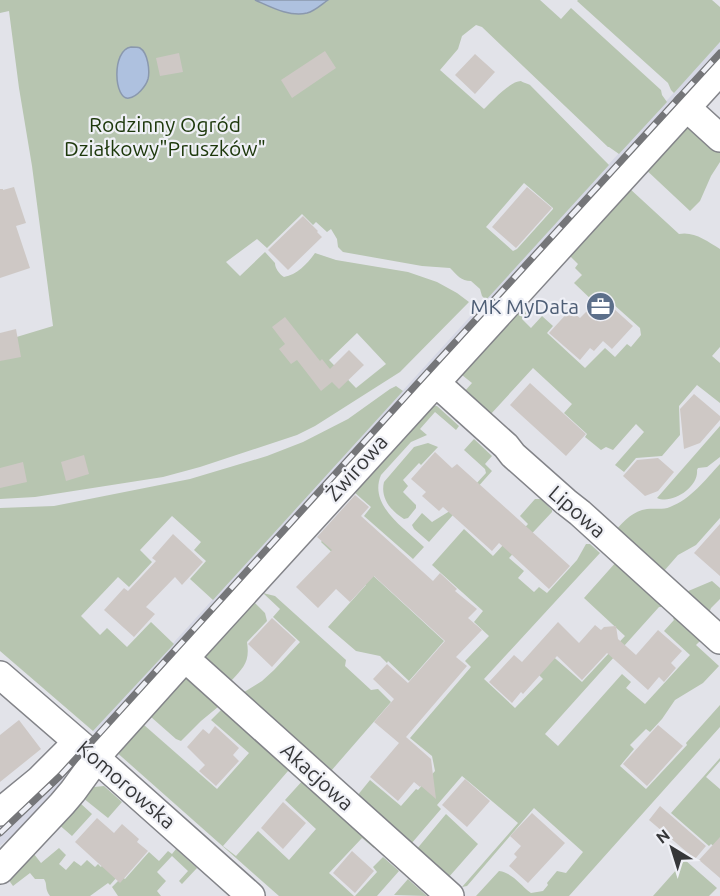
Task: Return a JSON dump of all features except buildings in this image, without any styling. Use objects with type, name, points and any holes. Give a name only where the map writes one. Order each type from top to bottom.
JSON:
[{"type":"street","name":"Żwirowa","points":[[0,870],[68,798],[87,750],[185,658],[720,70]]},
{"type":"street","points":[[686,107],[720,138]]},
{"type":"street","name":"Lipowa","points":[[435,382],[720,640]]},
{"type":"street","name":"Akacjowa","points":[[185,658],[450,896]]},
{"type":"street","name":"Komorowska","points":[[0,675],[251,896]]},
{"type":"street","points":[[0,812],[39,780],[87,750]]},
{"type":"shaded area","points":[[720,42],[720,60],[103,739],[93,731]]},
{"type":"shaded area","points":[[73,754],[81,761],[14,834],[0,846],[0,825]]},
{"type":"green space","name":"Rodzinny Ogród Działkowy\"Pruszków\"","points":[[0,0],[540,0],[561,19],[571,8],[661,90],[667,102],[619,154],[608,147],[482,27],[476,25],[462,36],[458,49],[440,70],[484,109],[512,84],[521,81],[530,85],[609,165],[486,300],[480,289],[471,281],[459,277],[450,268],[422,266],[343,252],[338,247],[337,239],[331,229],[327,232],[316,222],[313,225],[302,214],[267,248],[257,239],[226,262],[240,276],[265,252],[284,277],[298,271],[315,253],[336,260],[408,272],[437,282],[469,302],[400,372],[297,435],[163,477],[35,497],[0,499],[0,342],[53,326],[9,11],[0,13]],"holes":[[[524,183],[553,209],[513,251],[486,227]],[[357,333],[386,364],[356,388],[329,360]]]},
{"type":"green space","points":[[578,0],[712,0],[720,7],[720,42],[674,93],[668,83]]},
{"type":"green space","points":[[687,123],[720,147],[720,162],[700,201],[690,211],[642,166]]},
{"type":"green space","points":[[629,188],[679,234],[695,235],[720,249],[720,347],[712,356],[720,363],[720,403],[697,385],[679,406],[680,435],[662,456],[636,458],[624,472],[615,465],[644,432],[636,424],[613,450],[606,447],[601,450],[585,437],[587,434],[564,413],[572,404],[533,368],[490,415],[464,392],[472,383],[462,375],[527,303],[532,308],[522,319],[531,328],[542,316],[553,326],[547,333],[585,368],[605,348],[615,357],[627,344],[631,347],[641,335],[640,328],[603,295],[595,303],[574,283],[582,275],[575,268],[578,264],[569,255]]},
{"type":"green space","points":[[396,386],[403,391],[213,600],[190,579],[206,561],[194,550],[201,542],[172,516],[140,550],[152,562],[129,587],[118,577],[81,616],[100,635],[107,628],[127,647],[151,622],[174,644],[93,731],[0,651],[0,508],[54,506],[190,479],[267,456],[303,442],[348,419]]},
{"type":"green space","points":[[433,406],[437,406],[459,426],[456,430],[435,412],[420,429],[427,435],[411,442],[381,475],[378,486],[380,497],[390,516],[424,547],[413,559],[364,516],[371,507],[354,492]]},
{"type":"green space","points":[[720,426],[720,457],[707,467],[698,468],[694,483],[677,497],[663,500],[657,498]]},
{"type":"green space","points":[[474,439],[492,456],[485,464],[492,471],[429,542],[412,525],[422,513],[432,522],[453,509],[486,473],[485,469],[464,450]]},
{"type":"green space","points":[[428,443],[438,447],[403,480],[408,486],[403,492],[416,505],[408,518],[404,519],[385,499],[384,482],[414,447]]},
{"type":"green space","points":[[720,464],[720,518],[696,545],[678,555],[664,571],[673,580],[668,584],[610,531],[613,528],[616,530],[626,519],[638,512],[678,504]]},
{"type":"green space","points":[[535,499],[541,499],[552,512],[509,558],[524,571],[518,578],[534,592],[539,587],[547,593],[577,560],[586,544],[590,544],[600,553],[484,679],[515,708],[543,679],[531,667],[540,645],[582,682],[625,636],[584,598],[617,561],[664,604],[545,734],[558,746],[622,674],[631,682],[626,688],[645,704],[690,655],[664,631],[676,615],[713,643],[709,648],[700,641],[696,645],[719,666],[703,683],[675,700],[650,732],[646,729],[630,745],[634,749],[620,766],[646,789],[720,705],[720,727],[569,896],[476,896],[499,871],[512,877],[531,893],[543,891],[557,871],[566,873],[583,852],[534,808],[467,886],[462,887],[518,823],[462,776],[437,805],[441,809],[411,844],[357,796],[370,780],[401,806],[435,771],[432,756],[410,738],[471,667],[465,661],[489,636],[474,622],[483,611],[432,565],[464,529],[493,556],[515,532],[519,534],[528,524],[520,516]]},
{"type":"green space","points":[[328,534],[444,641],[409,681],[388,661],[387,663],[380,656],[356,651],[328,627],[366,585],[321,542]]},
{"type":"green space","points":[[712,581],[720,588],[720,599],[709,613],[686,592]]},
{"type":"green space","points":[[263,593],[275,596],[346,660],[345,666],[371,690],[378,689],[391,702],[331,771],[241,694],[262,681],[300,642],[273,617],[280,609]]},
{"type":"green space","points":[[250,598],[265,613],[267,621],[247,642],[248,655],[245,664],[230,684],[201,656]]},
{"type":"green space","points":[[183,672],[224,702],[181,741],[151,717],[148,708]]},
{"type":"green space","points":[[226,705],[292,770],[288,771],[223,846],[236,856],[258,831],[289,860],[316,829],[285,800],[304,779],[376,844],[374,848],[362,838],[329,873],[354,896],[279,896],[114,750],[136,722],[144,725],[217,789],[249,753],[211,720]]},
{"type":"green space","points":[[720,758],[706,777],[720,789],[720,851],[711,844],[709,846],[671,813]]},
{"type":"green space","points":[[104,786],[122,802],[108,818],[83,798],[94,787]]},
{"type":"green space","points":[[79,802],[92,814],[72,836],[57,823]]},
{"type":"green space","points":[[446,814],[478,844],[448,878],[416,850]]},
{"type":"green space","points":[[59,848],[66,855],[59,864],[66,870],[74,861],[81,866],[87,860],[95,867],[98,864],[101,867],[103,864],[117,877],[110,885],[108,883],[90,896],[50,896],[44,879],[35,879],[30,873],[13,886],[5,875],[30,849],[41,863]]},
{"type":"green space","points":[[176,849],[197,868],[182,884],[179,881],[188,871],[172,856],[157,872],[166,881],[157,891],[161,896],[118,896],[112,887],[122,877],[125,879],[149,852],[159,861],[168,851],[172,854]]},
{"type":"green space","points":[[383,857],[399,871],[377,896],[355,896],[377,872],[373,867]]},
{"type":"green space","points":[[685,860],[717,888],[709,896],[653,896]]},
{"type":"green space","points":[[409,880],[427,896],[394,895]]},
{"type":"water","points":[[255,0],[328,0],[313,11],[294,14],[280,11]]},
{"type":"water","points":[[131,47],[143,50],[148,62],[149,76],[141,91],[129,98],[124,97],[120,92],[117,75],[120,57],[125,50]]},
{"type":"railway","points":[[0,833],[60,776],[720,53]]},
{"type":"place","name":"MK MyData","points":[[600,307]]}]
